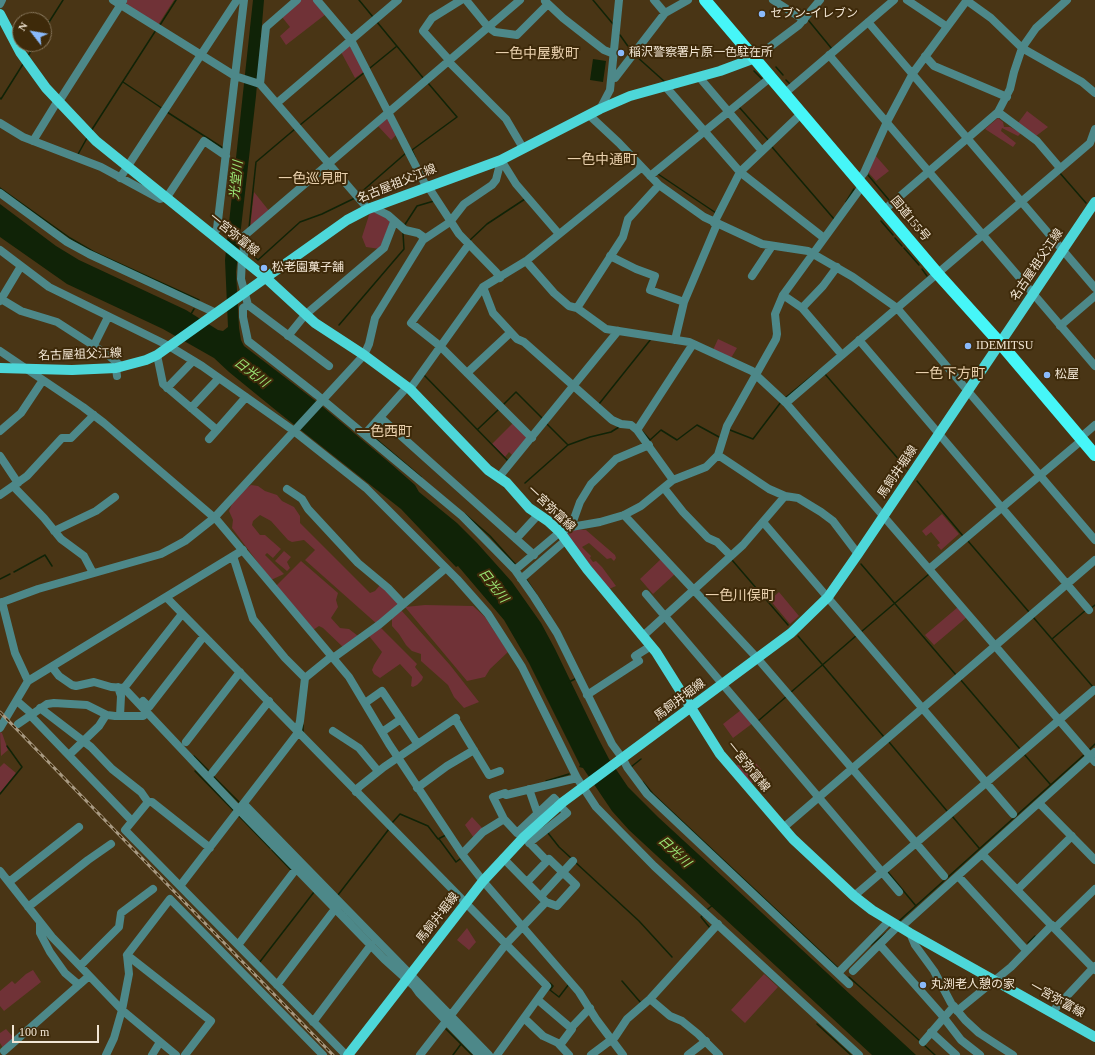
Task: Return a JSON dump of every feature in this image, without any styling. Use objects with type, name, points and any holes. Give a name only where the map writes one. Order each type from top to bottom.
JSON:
[{"type":"highway","name":"国道155号","points":[[705,0],[937,273],[1000,343],[1095,455]]},
{"type":"main road","name":"一宮弥富線","points":[[0,14],[20,52],[57,102],[96,141],[266,278],[305,315],[364,355],[408,388],[485,467],[499,477],[538,515],[548,521],[563,536],[651,646],[720,754],[783,828],[854,896],[896,925],[1095,1037]]},
{"type":"main road","name":"名古屋祖父江線","points":[[0,368],[118,370],[140,362],[157,355],[347,220],[370,208],[426,186],[500,160],[600,109],[630,96],[755,58]]},
{"type":"main road","name":"名古屋祖父江線","points":[[1000,343],[1095,202]]},
{"type":"main road","name":"馬飼井堀線","points":[[347,1055],[483,881],[523,838],[563,802],[622,760],[791,633],[828,597],[1000,343]]},
{"type":"street","points":[[0,4],[2,0]]},
{"type":"street","points":[[120,178],[237,0]]},
{"type":"street","points":[[212,235],[217,229],[238,77],[244,0]]},
{"type":"street","points":[[260,84],[266,27],[297,0]]},
{"type":"street","points":[[317,0],[352,40],[426,186],[450,222],[468,244],[500,278]]},
{"type":"street","points":[[276,103],[398,0]]},
{"type":"street","points":[[461,0],[432,18],[423,31],[449,61],[506,118],[523,148]]},
{"type":"street","points":[[466,0],[488,27],[495,32],[517,35],[546,2],[604,50],[614,54]]},
{"type":"street","points":[[329,366],[248,305],[243,294],[241,279],[241,258],[244,255],[244,236],[520,0]]},
{"type":"street","points":[[600,109],[610,90],[619,0]]},
{"type":"street","points":[[654,0],[665,13]]},
{"type":"street","points":[[612,78],[615,78],[665,13],[688,0]]},
{"type":"street","points":[[773,0],[804,20]]},
{"type":"street","points":[[755,58],[776,44],[804,20],[820,0]]},
{"type":"street","points":[[785,93],[894,0]]},
{"type":"street","points":[[908,0],[946,26]]},
{"type":"street","points":[[571,527],[600,522],[624,515],[641,506],[673,480],[706,467],[718,455],[727,426],[776,339],[775,314],[783,294],[824,238],[861,182],[887,122],[912,73],[966,0],[991,18],[1022,48],[1038,56],[1065,74],[1082,82],[1095,93]]},
{"type":"street","points":[[884,210],[998,112],[1007,97],[1022,48],[1036,28],[1067,0]]},
{"type":"street","points":[[33,141],[119,2],[238,77],[260,84],[329,164],[370,208],[388,215],[404,230],[418,233],[425,238]]},
{"type":"street","points":[[868,22],[1095,288]]},
{"type":"street","points":[[829,56],[1095,366]]},
{"type":"street","points":[[925,56],[934,66],[1007,97]]},
{"type":"street","points":[[699,76],[762,151]]},
{"type":"street","points":[[650,176],[771,77]]},
{"type":"street","points":[[665,86],[740,172],[824,238]]},
{"type":"street","points":[[998,112],[1037,141],[1060,168]]},
{"type":"street","points":[[675,340],[684,302],[716,223],[740,172],[802,113]]},
{"type":"street","points":[[589,115],[618,142],[641,168],[659,185],[716,223],[762,244],[808,251],[837,267],[897,308],[1095,540]]},
{"type":"street","points":[[0,124],[33,141],[101,167],[160,199],[167,198],[204,141],[226,156]]},
{"type":"street","points":[[786,402],[1060,168],[1092,146],[1095,129]]},
{"type":"street","points":[[500,160],[516,184],[560,234]]},
{"type":"street","points":[[28,681],[15,653],[1,602],[38,588],[161,554],[185,541],[214,518],[364,355],[369,344],[375,318],[425,238],[450,222],[464,204],[492,185],[496,180],[500,160]]},
{"type":"street","points":[[365,434],[408,388],[483,287],[526,261],[641,168]]},
{"type":"street","points":[[576,308],[623,237],[628,219],[659,185]]},
{"type":"street","points":[[0,193],[67,242],[89,254],[219,311]]},
{"type":"street","points":[[288,336],[305,315],[384,248],[394,222]]},
{"type":"street","points":[[468,244],[411,323],[440,346],[532,438]]},
{"type":"street","points":[[752,276],[772,246]]},
{"type":"street","points":[[0,250],[48,286],[169,346],[193,360],[295,430],[366,488],[446,568],[488,614],[504,636],[522,667],[576,778],[584,787],[596,807],[620,832],[858,1055]]},
{"type":"street","points":[[610,256],[636,269],[655,276],[650,290],[684,302]]},
{"type":"street","points":[[526,261],[554,293],[569,306],[576,308],[606,329],[693,344],[756,375],[786,402],[1058,721],[1090,755],[958,876],[838,973]]},
{"type":"street","points":[[21,266],[0,300],[21,311],[56,322],[94,345],[118,370]]},
{"type":"street","points":[[802,308],[823,286],[837,267]]},
{"type":"street","points":[[483,287],[494,313],[510,333],[517,339],[524,342],[612,420],[620,424],[630,425],[637,430],[649,444],[673,480]]},
{"type":"street","points":[[783,294],[802,308],[842,355]]},
{"type":"street","points":[[1060,326],[1095,296]]},
{"type":"street","points":[[248,305],[243,308],[243,317],[248,341],[365,434],[462,516],[514,570],[556,633],[612,744],[627,768],[647,794],[849,984]]},
{"type":"street","points":[[94,345],[108,317]]},
{"type":"street","points":[[499,477],[618,331]]},
{"type":"street","points":[[467,373],[510,333]]},
{"type":"street","points":[[859,340],[1089,610]]},
{"type":"street","points":[[637,430],[693,344]]},
{"type":"street","points":[[0,351],[94,415],[217,520],[349,677],[397,757],[462,854],[483,881],[579,992],[611,1040],[623,1055]]},
{"type":"street","points":[[157,355],[163,384],[217,430]]},
{"type":"street","points":[[167,388],[193,360]]},
{"type":"street","points":[[191,408],[219,378]]},
{"type":"street","points":[[0,431],[21,413],[43,380]]},
{"type":"street","points":[[209,439],[246,397]]},
{"type":"street","points":[[0,495],[16,485],[42,461],[62,438],[71,438],[94,415]]},
{"type":"street","points":[[380,418],[534,555]]},
{"type":"street","points":[[929,569],[1040,475],[1095,425]]},
{"type":"street","points":[[521,579],[571,527],[580,502],[591,484],[616,459],[649,444]]},
{"type":"street","points":[[718,455],[747,476],[785,496],[798,498],[833,521],[858,554]]},
{"type":"street","points":[[0,456],[16,485],[61,540],[84,556],[93,573]]},
{"type":"street","points":[[664,488],[683,512],[708,538],[717,542],[731,556]]},
{"type":"street","points":[[287,489],[302,499],[308,509],[358,563],[388,588],[403,604]]},
{"type":"street","points":[[643,636],[731,556],[785,496]]},
{"type":"street","points":[[54,531],[96,511],[115,497]]},
{"type":"street","points":[[516,539],[538,515]]},
{"type":"street","points":[[624,515],[758,659],[944,876]]},
{"type":"street","points":[[763,522],[1013,814]]},
{"type":"street","points":[[514,570],[563,536]]},
{"type":"street","points":[[3,725],[28,681],[167,598],[243,550]]},
{"type":"street","points":[[233,556],[253,619],[285,658],[305,678]]},
{"type":"street","points":[[783,828],[1095,560]]},
{"type":"street","points":[[180,886],[298,731],[305,678],[332,657],[377,626],[446,568]]},
{"type":"street","points":[[646,594],[899,892]]},
{"type":"street","points":[[167,598],[547,986],[497,1055]]},
{"type":"street","points":[[120,716],[123,686],[182,614]]},
{"type":"street","points":[[52,667],[59,676],[72,685],[76,686],[94,682],[123,686],[149,708],[204,636]]},
{"type":"street","points":[[587,695],[639,661],[635,656],[651,646]]},
{"type":"street","points":[[186,742],[240,672]]},
{"type":"street","points":[[123,686],[147,713],[448,1018],[489,1055]]},
{"type":"street","points":[[854,896],[1094,690]]},
{"type":"street","points":[[365,703],[382,691],[417,743]]},
{"type":"street","points":[[212,773],[268,701]]},
{"type":"street","points":[[17,702],[31,714],[132,821]]},
{"type":"street","points":[[18,724],[40,708],[47,704],[54,703],[87,705],[106,714],[120,716],[143,716],[147,713]]},
{"type":"street","points":[[40,708],[84,741],[112,769],[141,792],[148,802],[152,802],[210,848]]},
{"type":"street","points":[[69,755],[99,726],[106,714]]},
{"type":"street","points":[[382,732],[401,719]]},
{"type":"street","points":[[356,792],[359,787],[378,771],[417,743],[455,719],[489,775],[500,771]]},
{"type":"street","points":[[333,730],[359,748],[378,771]]},
{"type":"street","points":[[417,788],[447,766],[474,750]]},
{"type":"street","points":[[503,858],[544,899],[557,906],[576,884],[549,859],[546,860],[504,819],[493,797],[504,793],[506,795],[576,778]]},
{"type":"street","points":[[529,789],[537,812]]},
{"type":"street","points":[[523,838],[537,812],[554,798],[556,800]]},
{"type":"street","points":[[148,802],[125,830],[276,985],[347,1055]]},
{"type":"street","points":[[1039,803],[1095,860]]},
{"type":"street","points":[[241,807],[296,869],[335,909],[371,945],[408,977]]},
{"type":"street","points":[[523,838],[567,813],[564,810]]},
{"type":"street","points":[[462,854],[483,832],[504,819]]},
{"type":"street","points":[[10,882],[79,827]]},
{"type":"street","points":[[1017,890],[1072,836]]},
{"type":"street","points":[[28,907],[111,844]]},
{"type":"street","points":[[982,854],[1094,968],[1052,1012]]},
{"type":"street","points":[[527,882],[546,860]]},
{"type":"street","points":[[420,1055],[506,944],[544,899],[563,872],[573,861]]},
{"type":"street","points":[[238,945],[296,869]]},
{"type":"street","points":[[0,871],[10,882],[40,923],[89,976],[122,1010],[176,1055]]},
{"type":"street","points":[[958,876],[1026,950]]},
{"type":"street","points":[[80,966],[119,928],[121,913],[153,889]]},
{"type":"street","points":[[923,1042],[944,1018],[996,981],[1026,950],[1095,889]]},
{"type":"street","points":[[106,1055],[114,1038],[122,1010],[129,974],[127,955],[170,898],[324,1055]]},
{"type":"street","points":[[276,985],[335,909]]},
{"type":"street","points":[[40,923],[40,934],[50,952],[65,973],[79,985]]},
{"type":"street","points":[[591,1055],[611,1040],[627,1019],[650,999],[718,924]]},
{"type":"street","points":[[853,971],[880,945],[896,925]]},
{"type":"street","points":[[910,933],[915,945],[934,971],[956,1009],[979,1033],[1013,1055]]},
{"type":"street","points":[[313,1022],[371,945]]},
{"type":"street","points":[[880,945],[944,1018],[961,1040],[980,1055]]},
{"type":"street","points":[[127,955],[211,1021],[185,1055]]},
{"type":"street","points":[[4,1050],[89,976]]},
{"type":"street","points":[[650,999],[670,1016],[682,1021],[706,1041],[719,1055]]},
{"type":"street","points":[[538,1000],[570,1028]]},
{"type":"street","points":[[560,1045],[572,1029],[570,1028],[590,1008]]},
{"type":"street","points":[[448,1018],[479,1055]]},
{"type":"street","points":[[524,1018],[543,1036],[560,1045],[569,1055]]},
{"type":"street","points":[[931,1032],[956,1055]]},
{"type":"street","points":[[688,1055],[706,1041]]},
{"type":"street","points":[[152,1055],[160,1042]]},
{"type":"shaded area","points":[[127,0],[174,0],[158,25],[126,5]]},
{"type":"shaded area","points":[[301,0],[314,0],[326,14],[286,45],[280,36],[290,27],[282,17]]},
{"type":"shaded area","points":[[349,45],[365,71],[355,78],[341,52]]},
{"type":"shaded area","points":[[1027,111],[1048,127],[1036,136],[1018,123]]},
{"type":"shaded area","points":[[387,118],[397,134],[391,140],[378,126]]},
{"type":"shaded area","points":[[998,118],[1003,122],[1004,127],[1010,127],[1021,133],[1018,136],[1002,128],[1001,131],[1016,143],[1013,147],[985,129]]},
{"type":"shaded area","points":[[875,155],[889,171],[876,181],[868,172]]},
{"type":"shaded area","points":[[254,192],[270,212],[250,229]]},
{"type":"shaded area","points":[[372,211],[386,217],[390,222],[380,249],[366,247],[362,237],[370,212]]},
{"type":"shaded area","points":[[718,339],[737,348],[731,358],[713,350]]},
{"type":"shaded area","points":[[513,423],[526,436],[527,440],[513,456],[509,452],[505,457],[492,444]]},
{"type":"shaded area","points":[[251,485],[258,486],[265,491],[277,495],[282,501],[294,507],[300,516],[300,523],[370,593],[375,591],[381,584],[401,604],[377,624],[305,560],[315,550],[304,540],[292,542],[288,540],[271,521],[260,515],[253,521],[252,525],[260,535],[265,535],[281,549],[273,558],[267,553],[265,555],[284,574],[271,580],[232,528],[233,520],[229,511],[235,497]]},
{"type":"shaded area","points":[[942,514],[959,534],[941,550],[937,545],[940,543],[931,532],[926,536],[922,531]]},
{"type":"shaded area","points":[[573,529],[586,530],[615,555],[616,558],[614,561],[611,558],[607,559],[589,543],[582,547],[591,556],[590,558],[593,562],[596,561],[602,567],[616,586],[609,589],[566,534]]},
{"type":"shaded area","points":[[284,551],[291,557],[287,562],[290,568],[287,571],[275,561]]},
{"type":"shaded area","points":[[661,559],[675,574],[653,594],[640,579]]},
{"type":"shaded area","points":[[301,561],[338,593],[336,600],[338,607],[331,618],[340,628],[349,629],[358,636],[344,648],[323,628],[319,626],[313,630],[276,586]]},
{"type":"shaded area","points":[[779,592],[799,616],[790,624],[770,600]]},
{"type":"shaded area","points":[[425,605],[473,606],[485,617],[508,652],[490,669],[485,677],[467,681],[405,607]]},
{"type":"shaded area","points":[[958,607],[967,617],[934,645],[925,635]]},
{"type":"shaded area","points":[[401,610],[450,665],[479,702],[464,708],[454,697],[448,685],[421,661],[421,654],[412,651],[406,645],[392,626],[392,617]]},
{"type":"shaded area","points":[[380,627],[417,664],[415,667],[423,677],[417,685],[413,687],[411,686],[412,677],[400,664],[380,678],[374,674],[372,670],[382,652],[369,636]]},
{"type":"shaded area","points":[[741,710],[753,723],[733,738],[723,724]]},
{"type":"shaded area","points":[[0,732],[2,733],[8,750],[1,756]]},
{"type":"shaded area","points":[[749,755],[764,773],[751,784],[736,766]]},
{"type":"shaded area","points":[[4,763],[16,773],[0,793],[0,767]]},
{"type":"shaded area","points":[[472,817],[484,830],[474,838],[465,825]]},
{"type":"shaded area","points":[[467,928],[476,942],[469,950],[457,940]]},
{"type":"shaded area","points":[[33,970],[41,982],[4,1011],[0,1006],[0,991],[12,981],[15,984]]},
{"type":"shaded area","points":[[764,974],[778,987],[745,1023],[731,1010]]},
{"type":"shaded area","points":[[6,1029],[15,1039],[3,1048],[0,1043],[0,1033]]},
{"type":"water","points":[[253,0],[264,0],[256,96],[236,272],[239,328],[241,340],[244,346],[317,402],[391,464],[415,485],[419,492],[457,523],[477,543],[512,582],[541,623],[609,759],[628,787],[658,817],[916,1055],[872,1055],[629,830],[612,811],[583,768],[579,767],[580,765],[529,663],[504,620],[458,566],[456,567],[401,509],[278,412],[214,358],[163,329],[67,284],[0,237],[0,204],[56,246],[79,260],[186,310],[218,330],[223,331],[228,327],[225,260]]},
{"type":"water","points":[[593,59],[606,61],[603,82],[590,80]]},
{"type":"waterway","points":[[52,17],[63,0]]},
{"type":"waterway","points":[[160,25],[176,0]]},
{"type":"waterway","points":[[359,0],[373,17]]},
{"type":"waterway","points":[[593,0],[613,24]]},
{"type":"waterway","points":[[809,21],[832,49]]},
{"type":"waterway","points":[[377,22],[424,79]]},
{"type":"waterway","points":[[91,131],[156,30]]},
{"type":"waterway","points":[[620,35],[632,52]]},
{"type":"waterway","points":[[370,68],[397,46]]},
{"type":"waterway","points":[[28,56],[30,52]]},
{"type":"waterway","points":[[636,56],[665,82]]},
{"type":"waterway","points":[[0,98],[1,99],[23,64]]},
{"type":"waterway","points":[[776,67],[783,75]]},
{"type":"waterway","points":[[754,71],[763,80]]},
{"type":"waterway","points":[[300,125],[365,72]]},
{"type":"waterway","points":[[786,80],[790,84]]},
{"type":"waterway","points":[[123,82],[163,109]]},
{"type":"waterway","points":[[415,157],[412,150],[457,117],[428,83]]},
{"type":"waterway","points":[[739,107],[769,141]]},
{"type":"waterway","points":[[167,112],[223,148]]},
{"type":"waterway","points":[[249,228],[256,162],[295,129]]},
{"type":"waterway","points":[[77,156],[87,138]]},
{"type":"waterway","points":[[772,147],[834,219]]},
{"type":"waterway","points":[[359,194],[406,153]]},
{"type":"waterway","points":[[1059,172],[1086,203]]},
{"type":"waterway","points":[[658,174],[716,213]]},
{"type":"waterway","points":[[868,175],[889,200]]},
{"type":"waterway","points":[[0,188],[70,238],[94,252],[199,300]]},
{"type":"waterway","points":[[846,202],[854,189]]},
{"type":"waterway","points":[[248,239],[250,253],[258,260],[300,222],[322,214],[355,198]]},
{"type":"waterway","points":[[469,241],[487,224],[525,199]]},
{"type":"waterway","points":[[404,226],[417,206],[434,201]]},
{"type":"waterway","points":[[881,221],[893,235]]},
{"type":"waterway","points":[[339,325],[404,249],[403,233]]},
{"type":"waterway","points":[[895,238],[902,246]]},
{"type":"waterway","points":[[904,248],[919,265]]},
{"type":"waterway","points":[[922,269],[927,276]]},
{"type":"waterway","points":[[191,314],[194,309]]},
{"type":"waterway","points":[[599,404],[651,339]]},
{"type":"waterway","points":[[785,398],[818,371]]},
{"type":"waterway","points":[[825,374],[907,469]]},
{"type":"waterway","points":[[424,375],[508,461]]},
{"type":"waterway","points":[[503,405],[516,392],[543,419]]},
{"type":"waterway","points":[[730,430],[753,439],[781,402]]},
{"type":"waterway","points":[[478,429],[498,410]]},
{"type":"waterway","points":[[546,423],[567,444]]},
{"type":"waterway","points":[[643,432],[650,440],[661,430],[677,440],[697,425],[719,437]]},
{"type":"waterway","points":[[525,483],[568,445],[590,437],[611,432],[619,427]]},
{"type":"waterway","points":[[369,433],[421,477]]},
{"type":"waterway","points":[[917,481],[963,536]]},
{"type":"waterway","points":[[465,514],[490,536],[516,565]]},
{"type":"waterway","points":[[968,541],[1029,612]]},
{"type":"waterway","points":[[14,572],[45,555],[52,566]]},
{"type":"waterway","points":[[732,560],[788,625]]},
{"type":"waterway","points":[[861,564],[956,675]]},
{"type":"waterway","points":[[0,579],[10,574]]},
{"type":"waterway","points":[[861,632],[929,574]]},
{"type":"waterway","points":[[526,579],[549,614]]},
{"type":"waterway","points":[[1091,608],[1095,605]]},
{"type":"waterway","points":[[1052,639],[1086,610]]},
{"type":"waterway","points":[[1033,617],[1093,687]]},
{"type":"waterway","points":[[790,693],[857,635]]},
{"type":"waterway","points":[[798,636],[884,737]]},
{"type":"waterway","points":[[569,682],[575,679]]},
{"type":"waterway","points":[[960,679],[1020,749]]},
{"type":"waterway","points":[[758,721],[787,696]]},
{"type":"waterway","points":[[303,725],[303,733]]},
{"type":"waterway","points":[[889,742],[947,811]]},
{"type":"waterway","points":[[1089,750],[1095,744]]},
{"type":"waterway","points":[[0,794],[22,767],[7,746]]},
{"type":"waterway","points":[[1024,754],[1050,784]]},
{"type":"waterway","points":[[899,921],[1085,754]]},
{"type":"waterway","points":[[194,756],[210,772]]},
{"type":"waterway","points":[[631,767],[641,759]]},
{"type":"waterway","points":[[195,771],[234,811]]},
{"type":"waterway","points":[[546,781],[569,774]]},
{"type":"waterway","points":[[212,775],[240,803]]},
{"type":"waterway","points":[[643,782],[653,794],[837,967]]},
{"type":"waterway","points":[[392,823],[400,814],[428,826],[438,839],[446,835]]},
{"type":"waterway","points":[[239,816],[270,848]]},
{"type":"waterway","points":[[952,816],[979,848]]},
{"type":"waterway","points":[[338,895],[389,829]]},
{"type":"waterway","points":[[548,833],[559,847],[571,858]]},
{"type":"waterway","points":[[439,839],[456,862],[460,859]]},
{"type":"waterway","points":[[272,850],[291,870]]},
{"type":"waterway","points":[[575,862],[639,921],[672,957]]},
{"type":"waterway","points":[[887,871],[916,906]]},
{"type":"waterway","points":[[259,963],[314,892]]},
{"type":"waterway","points":[[708,909],[713,905]]},
{"type":"waterway","points":[[702,916],[701,917],[710,928]]},
{"type":"waterway","points":[[871,945],[886,933]]},
{"type":"waterway","points":[[1028,943],[1035,936]]},
{"type":"waterway","points":[[849,977],[920,1041]]},
{"type":"waterway","points":[[622,981],[641,1003]]},
{"type":"waterway","points":[[550,983],[553,986],[550,990],[559,997],[569,984]]},
{"type":"waterway","points":[[817,1024],[851,1055]]},
{"type":"waterway","points":[[445,1028],[472,1055]]},
{"type":"waterway","points":[[453,1055],[461,1044]]},
{"type":"waterway","points":[[924,1045],[935,1055]]},
{"type":"waterway","points":[[0,1050],[3,1055]]},
{"type":"railway","points":[[0,712],[333,1055]]},
{"type":"place","name":"セブン-イレブン","points":[[762,14]]},
{"type":"place","name":"稲沢警察署片原一色駐在所","points":[[621,53]]},
{"type":"place","name":"松老園菓子舗","points":[[264,268]]},
{"type":"place","name":"IDEMITSU","points":[[968,346]]},
{"type":"place","name":"松屋","points":[[1047,375]]},
{"type":"place","name":"丸渕老人憩の家","points":[[923,985]]},
{"type":"district","name":"一色中屋敷町","points":[[537,54]]},
{"type":"district","name":"一色中通町","points":[[602,160]]},
{"type":"district","name":"一色巡見町","points":[[313,179]]},
{"type":"district","name":"一色下方町","points":[[950,374]]},
{"type":"district","name":"一色西町","points":[[384,432]]},
{"type":"district","name":"一色川俣町","points":[[740,596]]},
{"type":"water label","name":"光堂川","points":[[237,180]]},
{"type":"water label","name":"日光川","points":[[251,373]]},
{"type":"water label","name":"日光川","points":[[493,586]]},
{"type":"water label","name":"日光川","points":[[674,852]]}]
